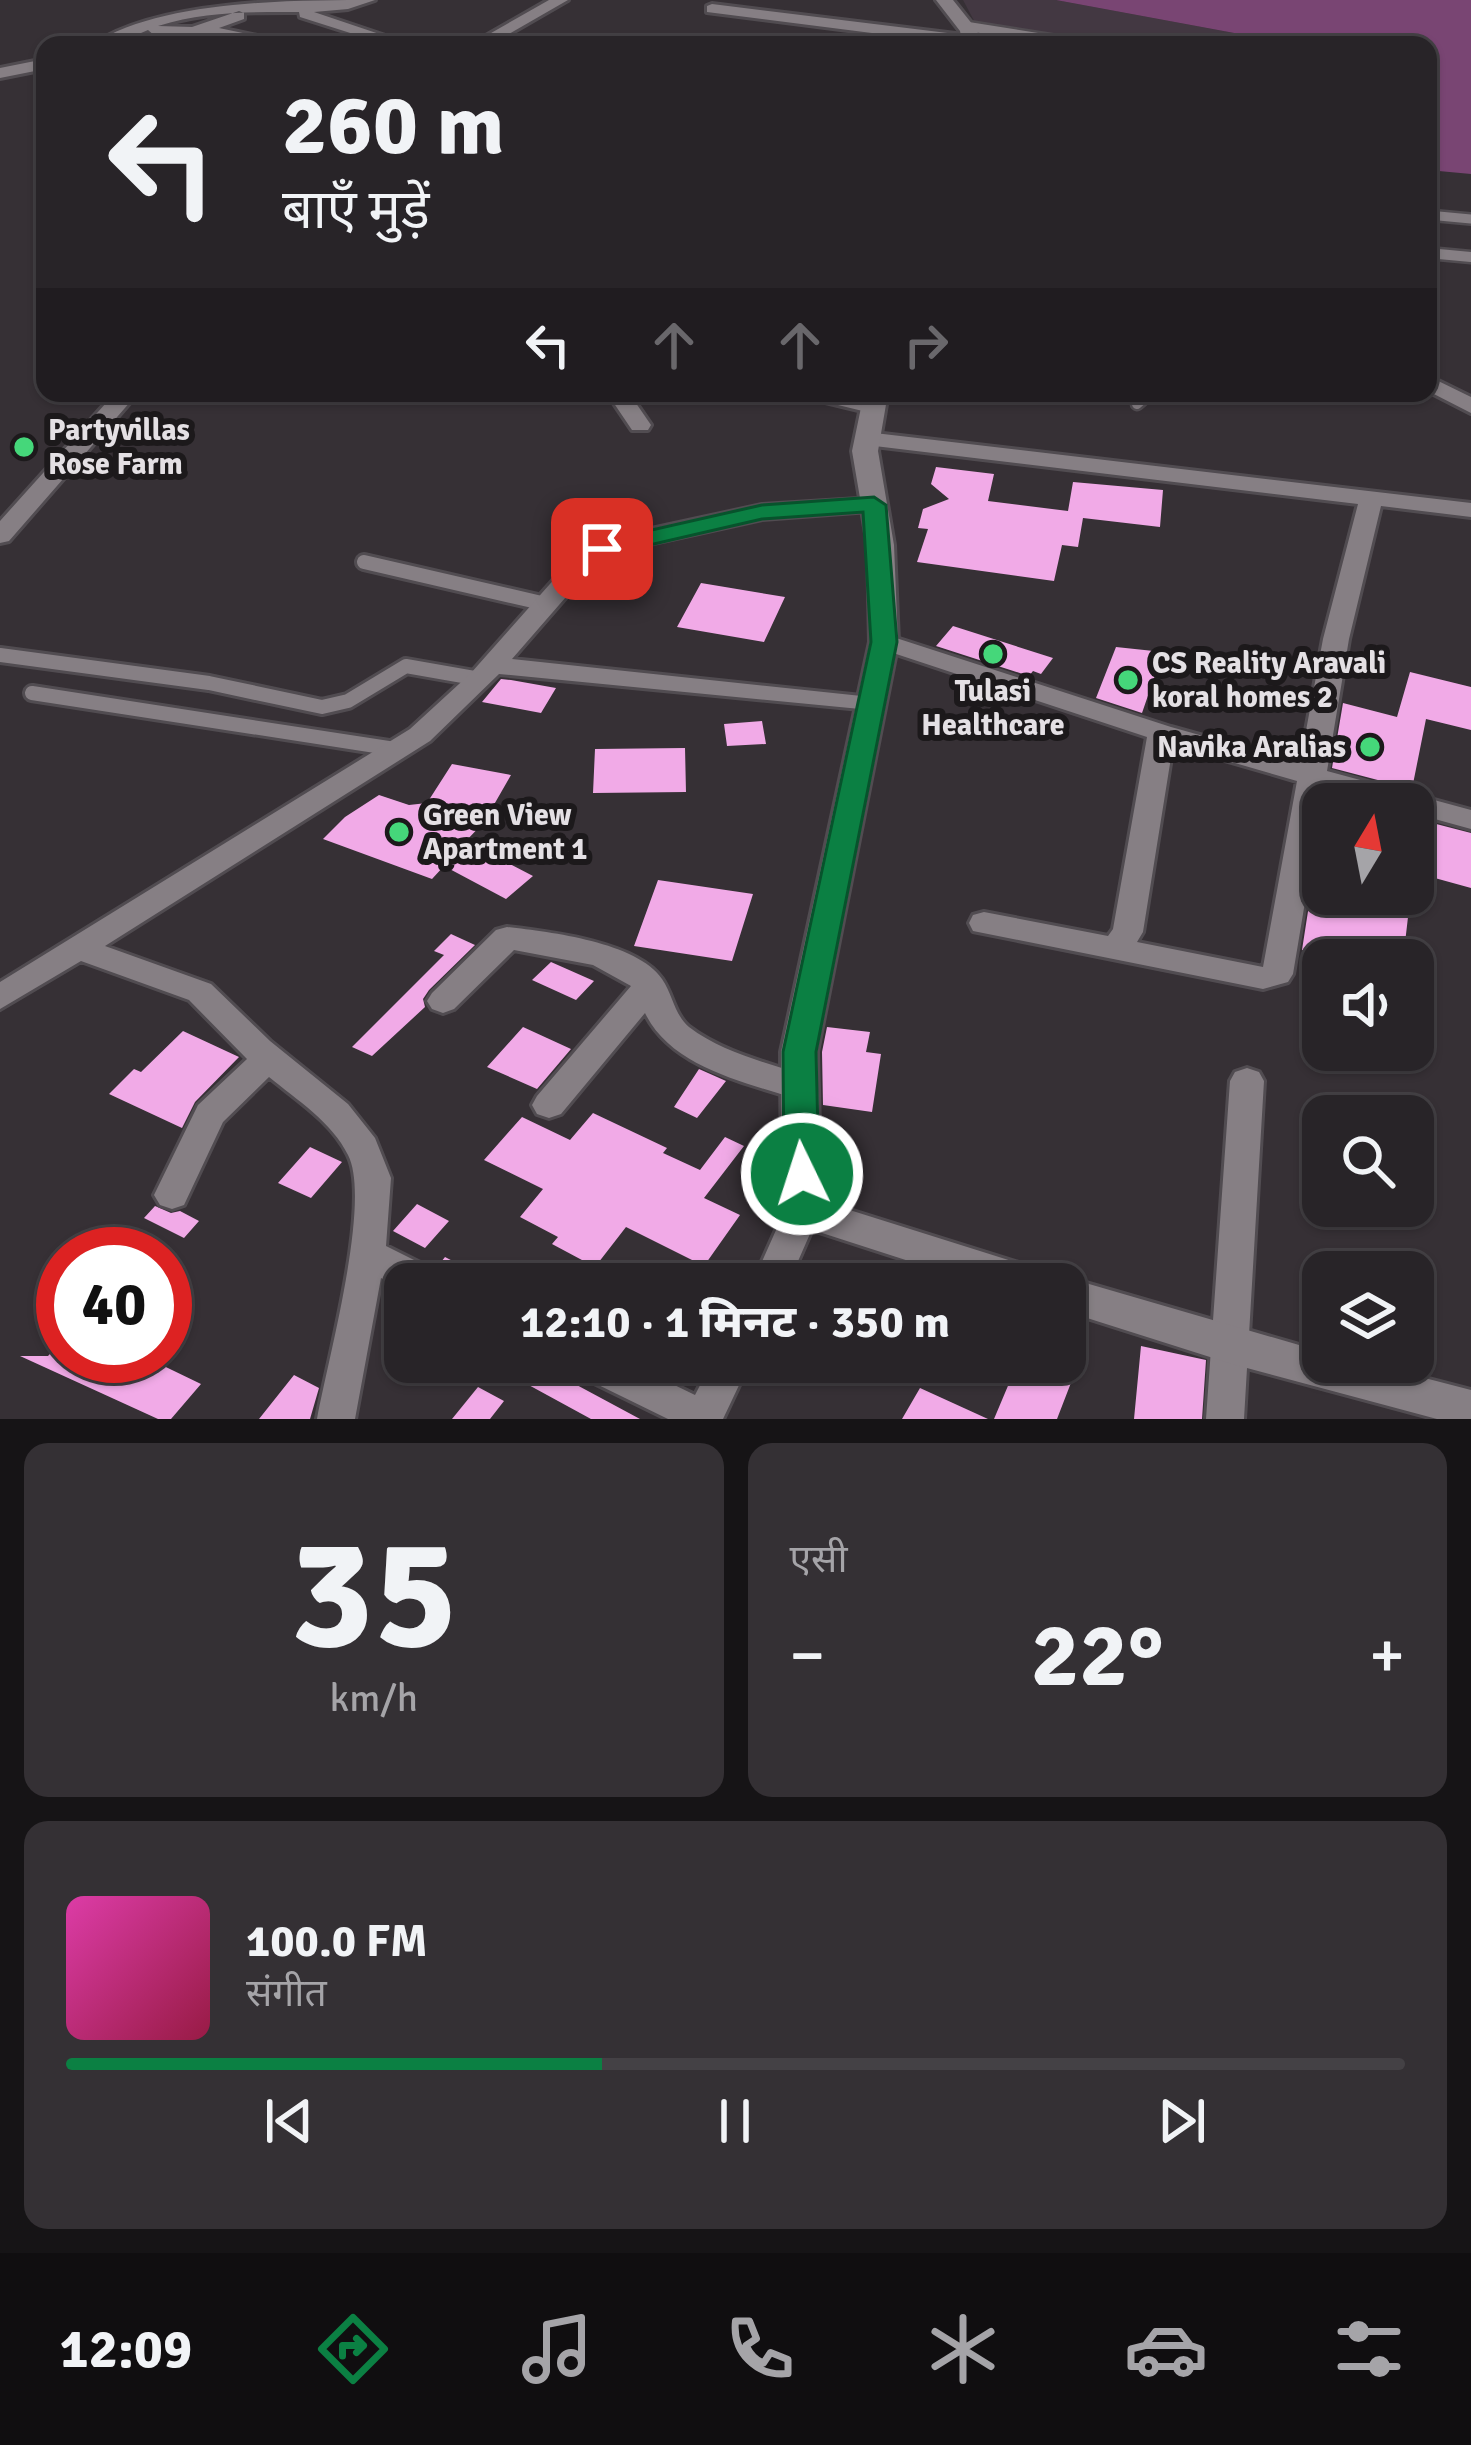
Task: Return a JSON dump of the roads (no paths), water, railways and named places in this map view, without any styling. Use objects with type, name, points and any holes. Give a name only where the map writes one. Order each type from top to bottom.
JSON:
[{"type":"street","points":[[120,36],[210,9],[371,0],[369,12],[349,26]]},
{"type":"street","points":[[494,36],[560,0]]},
{"type":"street","points":[[721,0],[712,10],[959,36]]},
{"type":"street","points":[[944,0],[969,36]]},
{"type":"street","points":[[205,30],[258,8]]},
{"type":"street","points":[[291,8],[378,36]]},
{"type":"street","points":[[817,36],[827,24]]},
{"type":"street","points":[[139,27],[235,36]]},
{"type":"street","points":[[0,73],[36,66]]},
{"type":"street","points":[[1437,387],[1471,406]]},
{"type":"street","points":[[0,536],[119,402]]},
{"type":"street","points":[[624,402],[640,425]]},
{"type":"street","points":[[779,1263],[802,1211],[796,1086],[803,1030],[884,642],[866,440],[874,402]]},
{"type":"street","points":[[866,440],[1471,510]]},
{"type":"street","points":[[984,923],[1272,979],[1277,974],[1336,638],[1370,498]]},
{"type":"street","points":[[0,998],[401,750],[486,672],[583,560],[620,543],[762,512],[874,505]]},
{"type":"street","points":[[884,642],[1161,733],[1337,783]]},
{"type":"street","points":[[486,672],[871,705]]},
{"type":"street","points":[[1117,946],[1128,932],[1161,733]]},
{"type":"street","points":[[1434,810],[1471,820]]},
{"type":"street","points":[[443,1000],[507,938],[623,964],[650,985],[672,1032],[796,1086]]},
{"type":"street","points":[[77,948],[200,992],[268,1059],[336,1113],[363,1148],[374,1178],[368,1254],[336,1419]]},
{"type":"street","points":[[549,1105],[650,985]]},
{"type":"street","points":[[172,1195],[209,1114],[268,1059]]},
{"type":"street","points":[[1225,1419],[1247,1081]]},
{"type":"street","points":[[802,1211],[967,1263]]},
{"type":"street","points":[[368,1254],[386,1263]]},
{"type":"street","points":[[1086,1301],[1232,1346],[1471,1409]]},
{"type":"street","points":[[632,1383],[703,1418],[720,1383]]},
{"type":"lane","points":[[1437,215],[1471,219]]},
{"type":"lane","points":[[1437,254],[1471,257]]},
{"type":"lane","points":[[364,562],[546,604]]},
{"type":"lane","points":[[0,655],[66,660],[209,683],[322,707],[348,701],[406,666],[486,672]]},
{"type":"lane","points":[[32,693],[401,750]]},
{"type":"place","name":"Partyvillas Rose Farm","points":[[24,447]]},
{"type":"place","name":"Tulasi Healthcare","points":[[993,654]]},
{"type":"place","name":"CS Reality Aravali koral homes 2","points":[[1128,680]]},
{"type":"place","name":"Navika Aralias","points":[[1370,747]]},
{"type":"place","name":"Green View Apartment 1","points":[[399,832]]}]
